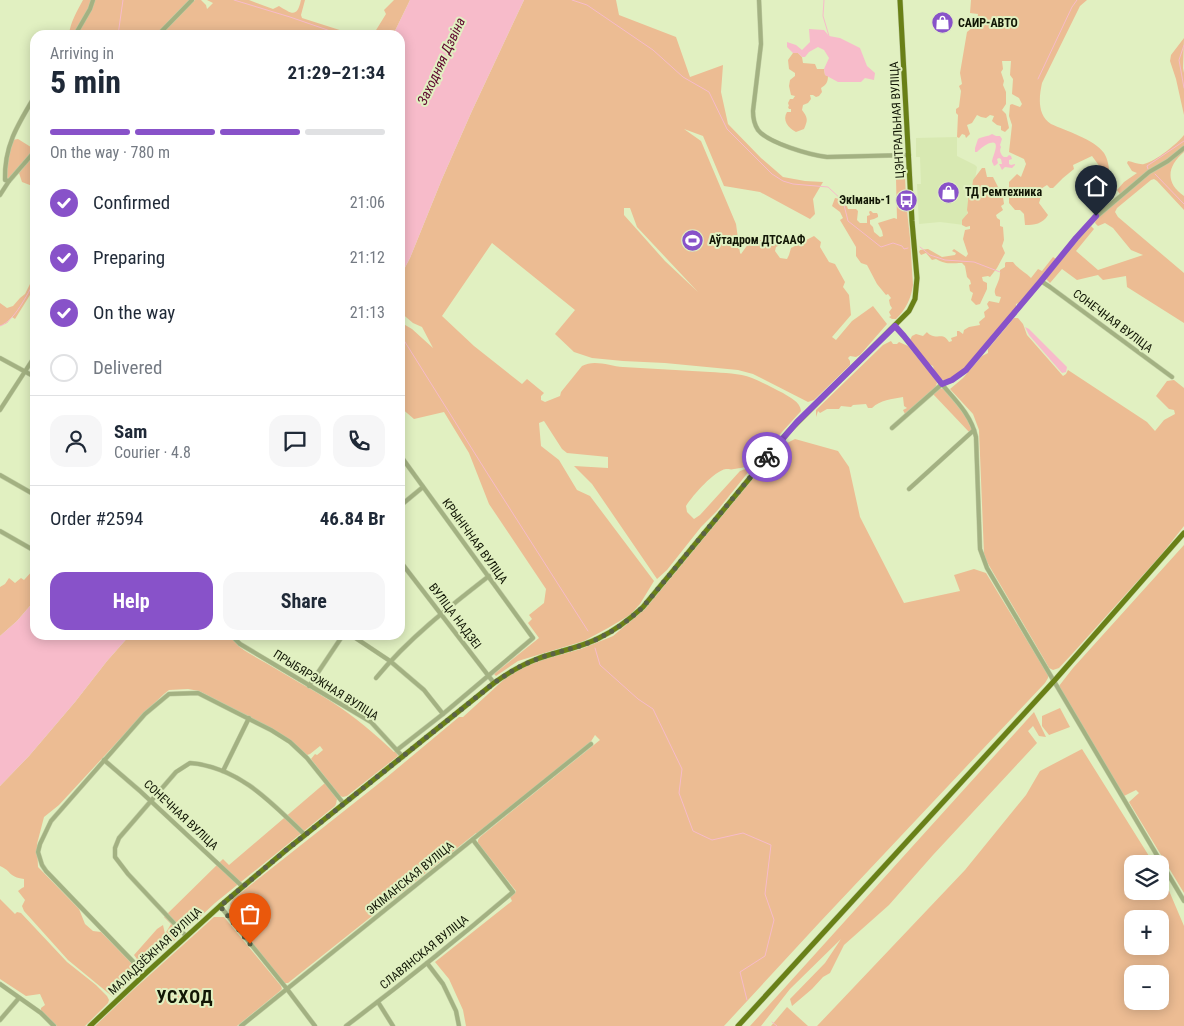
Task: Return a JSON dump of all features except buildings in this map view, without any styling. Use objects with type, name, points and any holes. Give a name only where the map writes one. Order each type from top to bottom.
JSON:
[{"type":"main road","name":"ЦЭНТРАЛЬНАЯ ВУЛІЦА","points":[[900,0],[912,221],[917,278],[915,300]]},
{"type":"main road","name":"МАЛАДЗЁЖНАЯ ВУЛІЦА","points":[[90,1026],[220,906],[494,683],[523,665],[539,658],[599,639],[622,625],[643,607],[788,432],[895,326],[909,311],[915,300]]},
{"type":"main road","points":[[738,1026],[1054,681],[1184,533]]},
{"type":"street","points":[[78,30],[90,10],[93,0]]},
{"type":"street","points":[[163,30],[192,0]]},
{"type":"street","points":[[759,0],[761,44],[753,111],[754,121],[758,130],[768,138],[814,155],[909,155]]},
{"type":"street","points":[[9,181],[5,180],[4,166],[11,140],[30,105]]},
{"type":"street","points":[[892,428],[942,384],[952,380],[966,370],[1096,216],[1149,172],[1168,161],[1184,148]]},
{"type":"street","points":[[0,195],[9,181],[30,157]]},
{"type":"street","name":"СОНЕЧНАЯ ВУЛІЦА","points":[[1041,281],[1172,377]]},
{"type":"street","points":[[895,326],[967,416],[974,430],[980,549],[987,568],[1184,901]]},
{"type":"street","points":[[0,358],[30,374]]},
{"type":"street","points":[[0,410],[30,364]]},
{"type":"street","points":[[909,489],[974,430]]},
{"type":"street","name":"КРЫНІЧНАЯ ВУЛІЦА","points":[[405,462],[533,638],[488,676]]},
{"type":"street","points":[[0,476],[30,492]]},
{"type":"street","points":[[405,502],[423,488]]},
{"type":"street","points":[[0,538],[2,531],[30,548]]},
{"type":"street","name":"ВУЛІЦА НАДЗЕІ","points":[[406,568],[494,683]]},
{"type":"street","points":[[376,678],[390,661],[441,614],[489,576]]},
{"type":"street","name":"ПРЫБЯРЭЖНАЯ ВУЛІЦА","points":[[236,640],[372,722],[403,757]]},
{"type":"street","points":[[310,686],[339,640]]},
{"type":"street","points":[[358,640],[390,661],[424,690],[443,714]]},
{"type":"street","points":[[397,750],[488,676]]},
{"type":"street","points":[[145,974],[46,871],[38,852],[51,821],[145,714],[170,694],[198,693],[249,718],[290,742],[307,758],[344,804]]},
{"type":"street","points":[[223,771],[249,718]]},
{"type":"street","name":"ЭКІМАНСКАЯ ВУЛІЦА","points":[[241,1026],[591,744]]},
{"type":"street","name":"СОНЕЧНАЯ ВУЛІЦА","points":[[104,760],[243,887]]},
{"type":"street","points":[[186,936],[128,874],[115,857],[115,848],[119,838],[176,772],[190,763],[200,764],[223,771],[240,779],[268,799],[305,835]]},
{"type":"street","name":"СЛАВЯНСКАЯ ВУЛІЦА","points":[[346,1026],[427,963],[513,892],[473,840]]},
{"type":"street","points":[[220,906],[315,1026]]},
{"type":"street","points":[[427,963],[443,984],[456,1011],[459,1026]]},
{"type":"street","points":[[0,984],[41,1013],[54,1026]]},
{"type":"street","points":[[0,1020],[19,998]]},
{"type":"street","points":[[378,1002],[393,1026]]},
{"type":"shaded area","points":[[83,0],[189,0],[160,30],[70,30]]},
{"type":"shaded area","points":[[195,0],[201,0],[207,9],[213,3],[207,0],[249,0],[273,9],[279,6],[293,13],[298,10],[301,0],[305,0],[302,18],[340,30],[166,30]]},
{"type":"shaded area","points":[[394,0],[410,0],[395,30],[376,30],[386,14],[384,10]]},
{"type":"shaded area","points":[[524,0],[616,0],[619,15],[676,37],[690,77],[723,65],[721,92],[728,124],[761,158],[783,177],[823,182],[813,199],[815,214],[810,219],[760,192],[724,186],[703,136],[684,129],[701,141],[736,224],[740,253],[751,240],[758,244],[760,240],[771,241],[772,236],[785,238],[787,244],[776,247],[775,251],[780,258],[787,259],[791,248],[814,236],[821,242],[820,247],[829,262],[835,264],[845,282],[843,287],[849,295],[851,315],[832,337],[836,340],[852,321],[873,306],[887,324],[860,355],[856,357],[850,356],[848,358],[850,365],[814,400],[808,402],[753,374],[738,370],[592,358],[574,352],[555,334],[575,310],[492,243],[442,316],[474,346],[522,384],[527,379],[544,393],[541,396],[541,400],[545,402],[560,396],[561,392],[582,366],[597,363],[623,367],[747,376],[792,398],[797,402],[801,411],[756,463],[721,471],[704,484],[686,506],[687,512],[694,519],[700,515],[740,471],[748,468],[750,470],[667,570],[657,579],[592,484],[574,466],[608,468],[608,457],[567,453],[562,449],[544,421],[539,423],[541,446],[559,460],[577,490],[590,496],[654,581],[640,604],[630,615],[584,641],[518,661],[496,676],[494,674],[539,638],[528,623],[532,619],[529,615],[544,603],[546,589],[489,504],[469,453],[444,412],[414,419],[405,411],[405,325],[433,348],[422,327],[405,316],[405,268],[442,179]],"holes":[[[624,208],[630,208],[637,227],[698,292],[665,261],[624,215]]]},
{"type":"shaded area","points":[[971,0],[1087,0],[1080,6],[1042,83],[1040,105],[1043,116],[1051,124],[1087,140],[1104,153],[1110,176],[1108,178],[1092,156],[1073,165],[1074,169],[1053,188],[1047,185],[1039,190],[1041,197],[1039,203],[1048,215],[1044,220],[1032,225],[1025,225],[1024,214],[1020,210],[1015,210],[1009,203],[1011,196],[1009,193],[1009,182],[1017,174],[1021,177],[1026,164],[1024,159],[1009,152],[1012,125],[1009,116],[1010,105],[1020,107],[1022,104],[1019,98],[1012,94],[1011,61],[1002,61],[1003,69],[1001,72],[1006,92],[1006,104],[1002,110],[1006,114],[1009,128],[1005,132],[1001,130],[1001,126],[992,121],[994,116],[990,115],[986,118],[977,115],[972,123],[967,125],[970,134],[966,138],[962,134],[959,138],[957,137],[958,115],[956,109],[959,107],[961,91],[959,86],[962,84],[960,73],[967,32],[972,28],[976,28],[978,14],[970,13]]},
{"type":"shaded area","points":[[1184,38],[1184,115],[1170,61],[1171,55]]},
{"type":"shaded area","points":[[793,53],[798,53],[802,57],[803,63],[815,64],[817,69],[824,69],[825,75],[828,76],[827,82],[821,88],[822,92],[819,96],[810,95],[811,99],[803,105],[802,110],[807,119],[806,123],[804,129],[796,132],[788,126],[785,118],[787,112],[791,112],[788,103],[795,96],[791,95],[789,86],[790,80],[795,76],[795,73],[789,69],[788,60]]},
{"type":"shaded area","points":[[1184,135],[1184,152],[1174,163],[1170,174],[1174,186],[1184,196],[1184,210],[1154,179],[1117,208],[1115,212],[1118,217],[1184,273],[1184,323],[1127,287],[1126,276],[1103,280],[1098,275],[1077,280],[1062,269],[1050,283],[1046,279],[1091,226],[1094,229],[1076,251],[1098,270],[1143,255],[1131,250],[1113,228],[1105,223],[1098,226],[1095,223],[1097,217],[1122,197],[1117,190],[1124,182],[1137,173],[1132,171],[1127,163],[1128,161],[1141,164],[1149,162],[1166,152]]},
{"type":"shaded area","points":[[957,137],[957,156],[977,167],[964,225],[940,222],[919,224],[917,184],[921,184],[920,157],[916,157],[916,138]]},
{"type":"shaded area","points":[[18,139],[30,146],[30,154],[10,179],[6,178],[6,166],[12,140]]},
{"type":"shaded area","points":[[30,160],[30,185],[22,182],[19,173]]},
{"type":"shaded area","points":[[982,168],[985,168],[987,177],[993,177],[1003,197],[1004,204],[1001,206],[1003,210],[996,215],[1000,220],[1000,226],[1003,227],[1004,240],[1002,246],[1005,253],[990,277],[982,277],[983,281],[987,283],[987,289],[980,304],[976,305],[971,300],[973,293],[970,291],[969,285],[971,284],[967,277],[965,266],[962,263],[932,260],[926,253],[921,255],[919,252],[920,250],[928,249],[942,257],[955,255],[956,253],[952,251],[954,249],[966,257],[968,254],[963,239],[965,230],[970,229],[970,226],[962,225],[962,220],[968,213],[969,192],[972,189],[973,180]]},
{"type":"shaded area","points":[[905,177],[906,198],[904,198],[904,201],[906,201],[910,238],[913,285],[905,308],[896,319],[892,319],[889,317],[891,316],[889,312],[892,308],[889,300],[891,298],[877,284],[867,265],[861,263],[856,256],[856,247],[840,220],[843,218],[840,212],[832,206],[835,198],[845,200],[848,209],[856,209],[858,211],[857,220],[860,223],[867,223],[867,216],[870,215],[870,211],[877,213],[878,217],[870,220],[870,224],[874,232],[880,237],[883,236],[878,223],[894,218],[897,219],[896,179]]},
{"type":"shaded area","points":[[1053,257],[1056,259],[1019,303],[1016,304],[1016,308],[971,361],[951,378],[942,380],[938,377],[933,366],[929,364],[910,340],[912,336],[916,334],[923,336],[927,332],[932,336],[943,337],[949,342],[952,341],[951,338],[957,336],[957,331],[963,334],[964,330],[969,327],[980,325],[979,322],[985,317],[984,312],[989,308],[987,304],[989,301],[999,303],[1001,297],[996,296],[995,291],[1000,270],[1005,267],[1006,262],[1013,262],[1031,278],[1038,269],[1042,271]]},
{"type":"shaded area","points":[[30,284],[30,295],[15,319],[12,317],[7,323],[0,326],[0,303],[7,308],[13,306],[25,294]]},
{"type":"shaded area","points":[[1014,318],[1018,318],[1023,324],[1027,335],[1063,376],[1068,370],[1147,422],[1155,431],[1164,420],[1175,414],[1174,410],[1169,409],[1156,396],[1167,381],[1174,380],[1184,388],[1184,526],[1161,555],[1073,653],[1059,668],[1053,670],[1049,668],[984,554],[979,430],[973,414],[950,389],[963,378],[982,356],[988,353],[988,349]]},
{"type":"shaded area","points":[[891,341],[893,344],[899,342],[908,346],[935,379],[937,383],[935,388],[905,414],[903,410],[907,408],[904,406],[903,397],[890,399],[872,408],[868,408],[866,404],[853,405],[851,407],[841,406],[839,409],[827,409],[820,413],[818,411],[816,417],[816,410],[883,345]]},
{"type":"shaded area","points":[[940,388],[945,390],[966,417],[972,430],[970,433],[933,394]]},
{"type":"shaded area","points":[[795,439],[838,451],[849,467],[860,517],[904,603],[960,591],[954,575],[974,569],[986,573],[1048,675],[1048,678],[724,1026],[466,1026],[463,1010],[449,979],[435,962],[512,901],[510,897],[516,891],[478,843],[480,837],[600,740],[595,735],[590,743],[478,833],[288,983],[284,983],[230,915],[230,904],[233,899],[387,777],[459,717],[463,717],[511,673],[540,660],[581,649],[613,636],[645,609],[779,447]]},
{"type":"shaded area","points":[[1184,545],[1184,893],[1169,868],[1169,855],[1161,855],[1129,802],[1139,793],[1136,790],[1124,796],[1059,686]]},
{"type":"shaded area","points":[[30,573],[30,606],[0,636],[0,587],[9,578],[15,583],[21,578],[24,580]]},
{"type":"shaded area","points":[[126,640],[233,640],[246,651],[348,713],[394,752],[396,751],[398,756],[347,796],[343,797],[340,796],[311,759],[315,754],[317,755],[323,750],[320,746],[307,755],[290,740],[269,727],[199,691],[188,689],[169,690],[164,694],[59,805],[44,817],[37,844],[38,867],[79,909],[85,924],[93,931],[101,932],[138,970],[138,974],[113,997],[68,960],[24,911],[22,906],[25,900],[18,891],[24,887],[24,879],[15,877],[0,866],[0,786],[29,756]]},
{"type":"shaded area","points":[[1060,708],[1070,727],[1049,735],[1042,726],[1042,716]]},
{"type":"shaded area","points":[[1034,712],[1046,737],[1039,736],[1033,726],[1028,731],[1037,743],[889,905],[844,945],[830,973],[823,977],[792,1006],[790,999],[825,963],[841,939],[790,989],[761,1026],[750,1026]]},
{"type":"shaded area","points":[[1082,749],[1148,855],[1124,855],[1124,900],[1169,900],[1169,891],[1184,926],[1184,1026],[817,1026],[965,870],[1026,795],[1040,771]]},
{"type":"shaded area","points":[[325,783],[337,799],[335,806],[215,903],[146,967],[142,966],[134,955],[157,929],[163,925],[165,934],[171,924],[164,917],[223,859],[229,865]]},
{"type":"shaded area","points":[[0,899],[15,914],[17,912],[21,913],[67,962],[107,996],[108,1003],[85,1026],[57,1026],[41,1011],[41,1008],[45,1005],[40,994],[26,996],[0,979]]},
{"type":"shaded area","points":[[214,917],[224,917],[281,986],[282,989],[280,991],[237,1026],[95,1026],[133,990]]},
{"type":"shaded area","points":[[787,1007],[808,1026],[771,1026]]},
{"type":"water","name":"Заходняя Дзвіна","points":[[410,0],[524,0],[471,113],[405,268],[405,30],[395,30]]},
{"type":"water","points":[[809,29],[824,30],[829,36],[840,38],[860,48],[867,66],[875,73],[874,80],[865,78],[861,82],[838,82],[825,75],[824,69],[829,58],[824,50],[818,47],[809,52],[805,57],[798,53],[793,53],[787,47],[787,42],[796,45],[802,50],[810,42]]},
{"type":"water","points":[[992,134],[1000,136],[1002,139],[1000,145],[1001,153],[1004,157],[1011,156],[1012,159],[1009,160],[1009,164],[1015,164],[1012,168],[1005,167],[1002,170],[999,164],[1002,164],[1001,159],[999,158],[997,159],[998,163],[994,166],[992,162],[996,146],[994,142],[975,152],[978,139]]},
{"type":"water","points":[[1025,327],[1067,367],[1066,372],[1062,373],[1029,335]]},
{"type":"water","points":[[30,606],[30,640],[126,640],[29,756],[0,786],[0,636]]},
{"type":"waterway","points":[[119,30],[123,0]]},
{"type":"waterway","points":[[234,0],[328,30]]},
{"type":"waterway","points":[[572,0],[587,5],[653,50],[683,77],[709,92],[727,129],[772,174],[783,181],[793,184],[828,187],[843,201],[848,221],[881,247],[893,243],[902,246],[904,249],[908,248]]},
{"type":"waterway","points":[[824,0],[823,16],[829,36]]},
{"type":"waterway","points":[[1038,79],[1077,0]]},
{"type":"waterway","points":[[1184,45],[1179,60],[1184,88]]},
{"type":"waterway","points":[[1148,169],[1147,166],[1184,141]]},
{"type":"waterway","points":[[1155,174],[1184,204]]},
{"type":"waterway","points":[[920,247],[930,255],[945,260],[974,262],[1000,272]]},
{"type":"waterway","points":[[0,326],[11,319],[16,313],[30,290]]},
{"type":"waterway","points":[[405,342],[588,631]]},
{"type":"waterway","points":[[595,648],[600,665],[638,699],[653,709],[682,769],[679,793],[693,831],[712,840],[743,833],[771,845],[765,894],[774,920],[765,956],[740,972],[747,1000]]},
{"type":"waterway","points":[[772,1022],[777,1026]]},
{"type":"way so far","points":[[250,944],[220,906],[285,851],[494,683],[510,672],[539,658],[599,639],[632,617],[643,607],[767,457]]},
{"type":"place","name":"САИР-АВТО","points":[[942,23]]},
{"type":"place","name":"ТД Ремтехника","points":[[949,192]]},
{"type":"place","name":"Экімань-1","points":[[907,200]]},
{"type":"place","name":"Аўтадром ДТСААФ","points":[[693,240]]},
{"type":"district","name":"УСХОД","points":[[185,997]]},
{"type":"route","points":[[767,457],[797,422],[895,326],[942,384],[961,374],[1096,216]]}]
